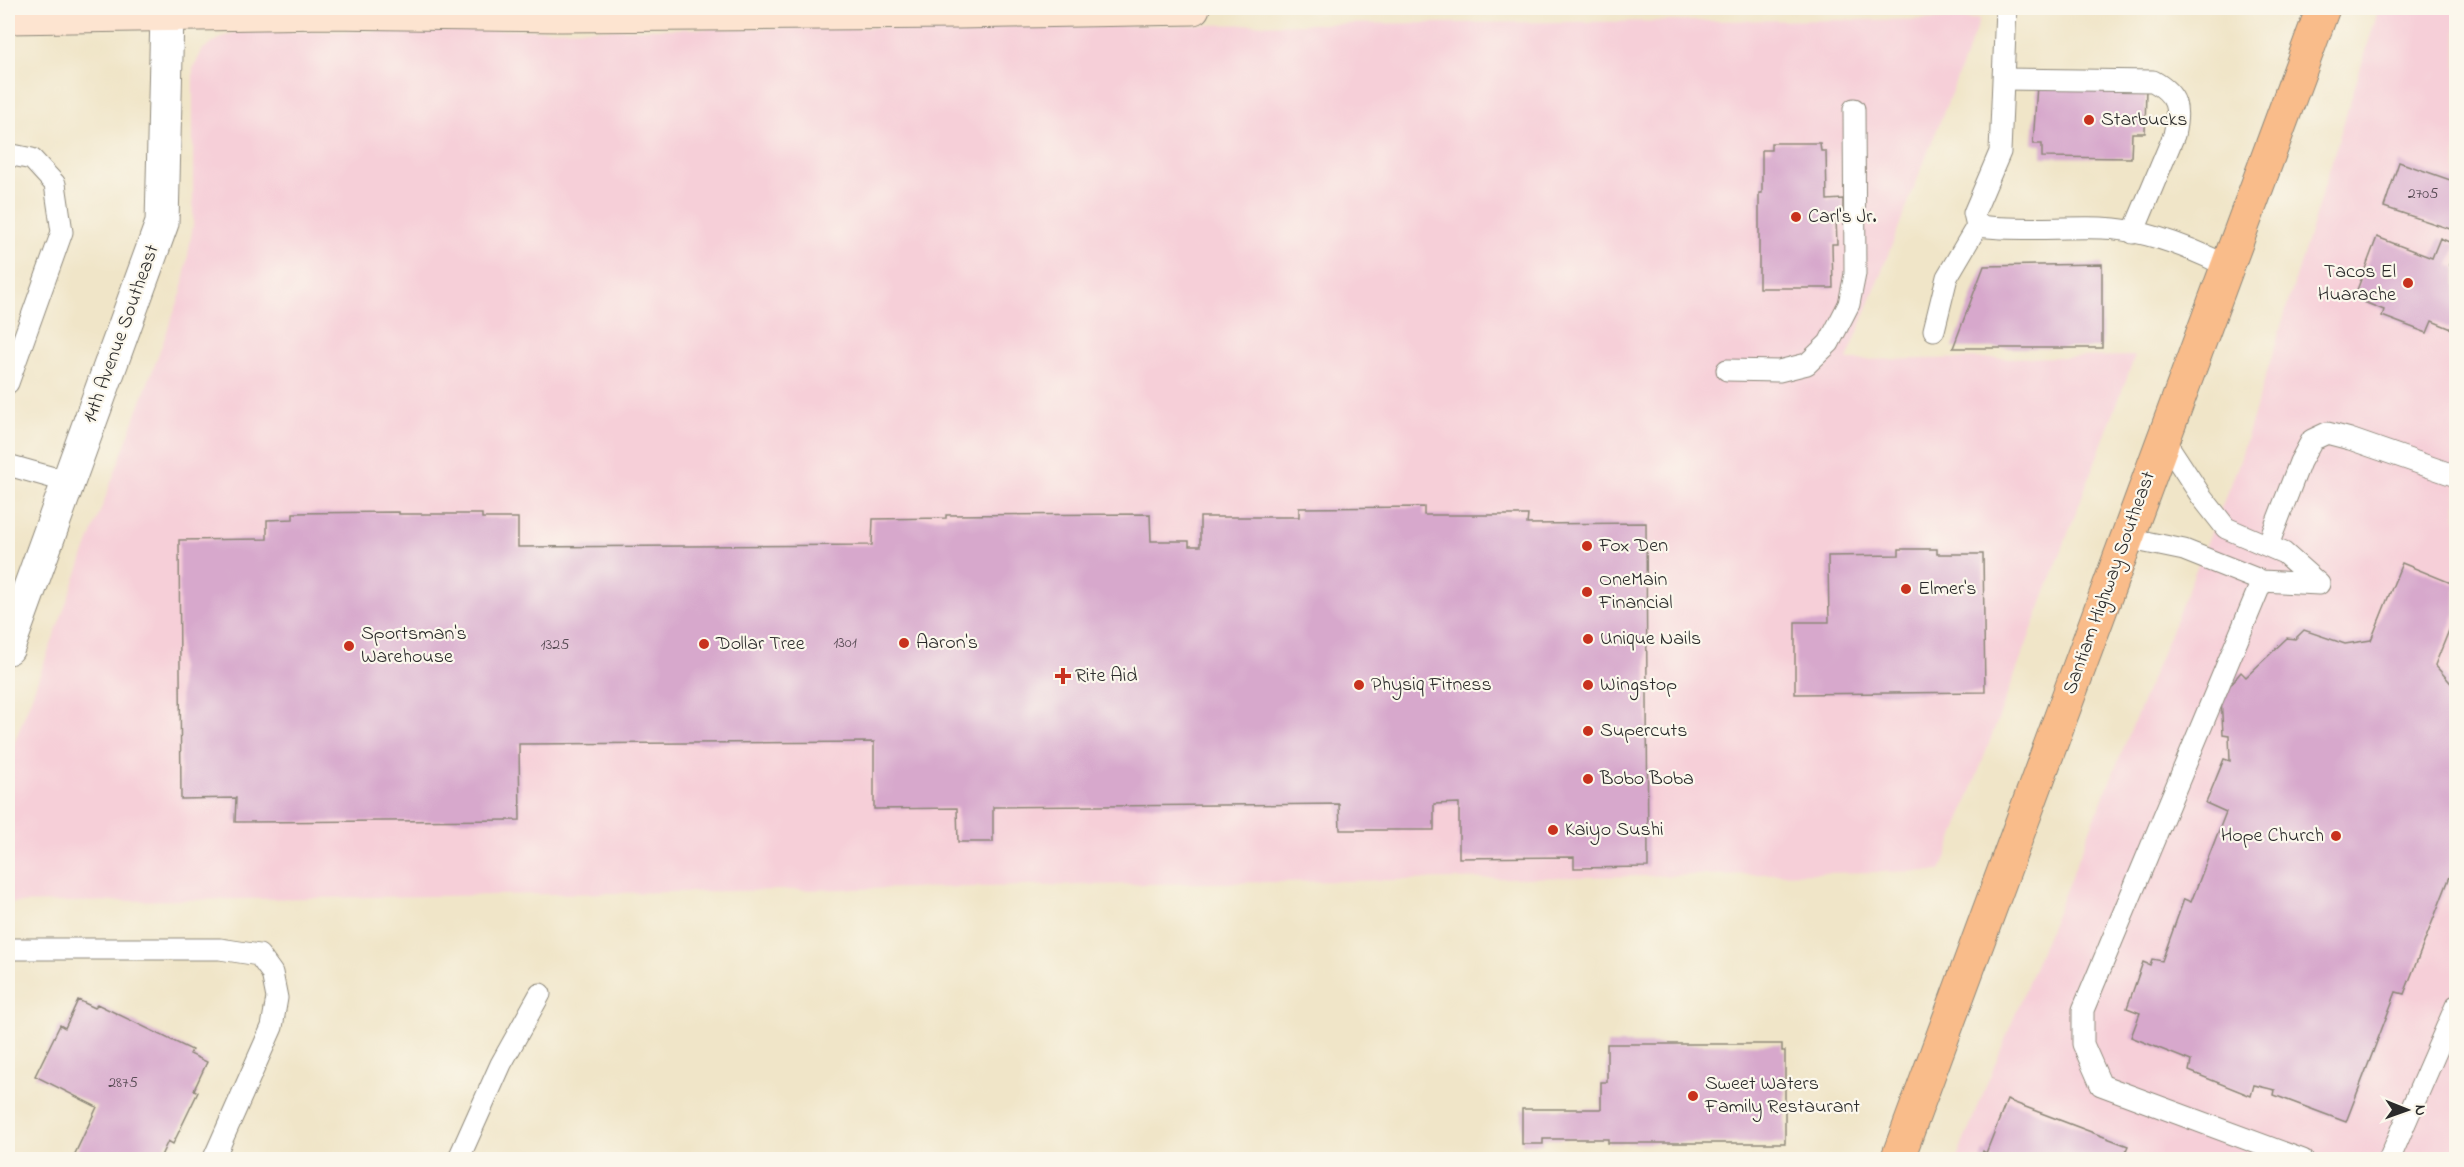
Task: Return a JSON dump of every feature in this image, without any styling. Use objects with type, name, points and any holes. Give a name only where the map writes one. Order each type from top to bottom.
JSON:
[{"type":"main road","points":[[8,16],[167,11],[959,12],[1193,8]]},
{"type":"main road","name":"Santiam Highway Southeast","points":[[1897,1160],[2323,8]]},
{"type":"street","name":"14th Avenue Southeast","points":[[8,648],[162,223],[167,11]]},
{"type":"lane","points":[[1934,330],[1947,277],[1977,226],[1974,213],[2000,152],[2006,8]]},
{"type":"lane","points":[[2004,79],[2153,81],[2167,88],[2176,102],[2177,120],[2174,135],[2133,233]]},
{"type":"lane","points":[[1727,370],[1779,370],[1807,364],[1829,343],[1849,304],[1855,274],[1854,109]]},
{"type":"lane","points":[[8,154],[32,159],[55,184],[62,232],[8,383]]},
{"type":"lane","points":[[1977,226],[2005,229],[2103,228],[2133,233],[2194,249],[2227,266]]},
{"type":"lane","points":[[2268,545],[2300,462],[2312,440],[2327,433],[2457,476]]},
{"type":"lane","points":[[2126,538],[2184,550],[2262,581],[2319,584],[2284,553],[2226,528],[2201,496],[2163,438]]},
{"type":"lane","points":[[8,465],[68,482]]},
{"type":"lane","points":[[2262,581],[2083,1010],[2083,1044],[2101,1085],[2303,1160]]},
{"type":"lane","points":[[8,949],[220,949],[259,955],[272,973],[277,998],[272,1027],[213,1160]]},
{"type":"lane","points":[[458,1160],[501,1064],[540,994]]},
{"type":"lane","points":[[2389,1160],[2457,1006]]},
{"type":"shaded area","points":[[2379,8],[2456,8],[2456,1159],[1956,1160],[2238,466]]},
{"type":"shaded area","points":[[1980,19],[1847,360],[2135,356],[1941,871],[8,903],[8,760],[182,291],[193,225],[193,69],[203,49],[222,37],[236,32]]},
{"type":"building","name":"Starbucks","points":[[2037,85],[2146,87],[2145,133],[2132,133],[2131,158],[2042,157],[2042,144],[2033,144]]},
{"type":"building","points":[[1771,143],[1820,143],[1821,151],[1826,151],[1827,200],[1843,199],[1843,220],[1836,220],[1837,244],[1832,244],[1833,288],[1759,288],[1759,193],[1762,193],[1762,150],[1771,150]]},
{"type":"building","points":[[2399,162],[2456,182],[2456,231],[2384,207]]},
{"type":"building","name":"Tacos El Huarache","points":[[2377,237],[2432,258],[2440,238],[2456,245],[2449,265],[2456,268],[2456,334],[2453,333],[2454,330],[2432,321],[2427,333],[2382,316],[2384,310],[2354,298]]},
{"type":"building","points":[[2102,264],[2102,348],[1953,348],[1984,266]]},
{"type":"building","points":[[1424,507],[1424,515],[1528,515],[1527,524],[1646,523],[1648,867],[1574,868],[1574,857],[1459,858],[1459,803],[1434,804],[1434,830],[1340,830],[1339,804],[993,807],[993,842],[958,842],[957,808],[874,809],[874,742],[519,744],[520,820],[235,822],[236,798],[181,799],[179,540],[267,539],[267,520],[293,519],[293,513],[399,512],[399,514],[482,514],[482,518],[518,518],[518,547],[872,545],[873,519],[946,518],[946,515],[1150,514],[1151,541],[1189,541],[1189,546],[1200,546],[1200,517],[1299,517],[1299,508]]},
{"type":"building","name":"Elmer's","points":[[1899,549],[1937,549],[1937,554],[1983,554],[1985,692],[1795,694],[1795,622],[1829,622],[1828,556],[1899,555]]},
{"type":"building","name":"Hope Church","points":[[2402,563],[2456,585],[2456,613],[2435,665],[2456,689],[2456,861],[2404,994],[2396,992],[2346,1122],[2274,1095],[2275,1090],[2254,1085],[2251,1096],[2189,1071],[2191,1061],[2131,1037],[2140,1013],[2127,1008],[2143,962],[2150,965],[2152,959],[2162,961],[2184,899],[2191,902],[2226,812],[2206,803],[2224,759],[2230,761],[2229,735],[2223,734],[2221,696],[2241,672],[2246,677],[2287,638],[2295,639],[2304,630],[2345,644],[2371,640]]},
{"type":"building","points":[[78,1000],[95,1008],[97,1004],[192,1050],[190,1054],[207,1062],[194,1090],[198,1092],[173,1144],[168,1141],[160,1158],[163,1160],[72,1160],[97,1107],[35,1076],[60,1025],[65,1028]]},
{"type":"building","name":"Sweet Waters Family Restaurant","points":[[1607,1044],[1782,1044],[1782,1051],[1785,1051],[1785,1143],[1608,1143],[1608,1139],[1543,1139],[1543,1144],[1522,1144],[1522,1109],[1601,1109],[1601,1082],[1607,1082]]},
{"type":"building","points":[[2007,1100],[2128,1146],[2122,1160],[1980,1160],[1983,1151],[1986,1153]]},
{"type":"place","name":"Starbucks","points":[[2089,120]]},
{"type":"place","name":"Carl's Jr.","points":[[1796,217]]},
{"type":"place","name":"Tacos El Huarache","points":[[2408,283]]},
{"type":"place","name":"Fox Den","points":[[1587,546]]},
{"type":"place","name":"Elmer's","points":[[1906,589]]},
{"type":"place","name":"OneMain Financial","points":[[1587,592]]},
{"type":"place","name":"Unique Nails","points":[[1588,639]]},
{"type":"place","name":"Aaron's","points":[[904,643]]},
{"type":"place","name":"Dollar Tree","points":[[704,644]]},
{"type":"place","name":"Sportsman's Warehouse","points":[[349,646]]},
{"type":"place","name":"Rite Aid","points":[[1063,676]]},
{"type":"place","name":"Physiq Fitness","points":[[1359,685]]},
{"type":"place","name":"Wingstop","points":[[1588,685]]},
{"type":"place","name":"Supercuts","points":[[1588,731]]},
{"type":"place","name":"Bobo Boba","points":[[1588,779]]},
{"type":"place","name":"Kaiyo Sushi","points":[[1553,830]]},
{"type":"place","name":"Hope Church","points":[[2336,836]]},
{"type":"place","name":"Sweet Waters Family Restaurant","points":[[1693,1096]]}]
